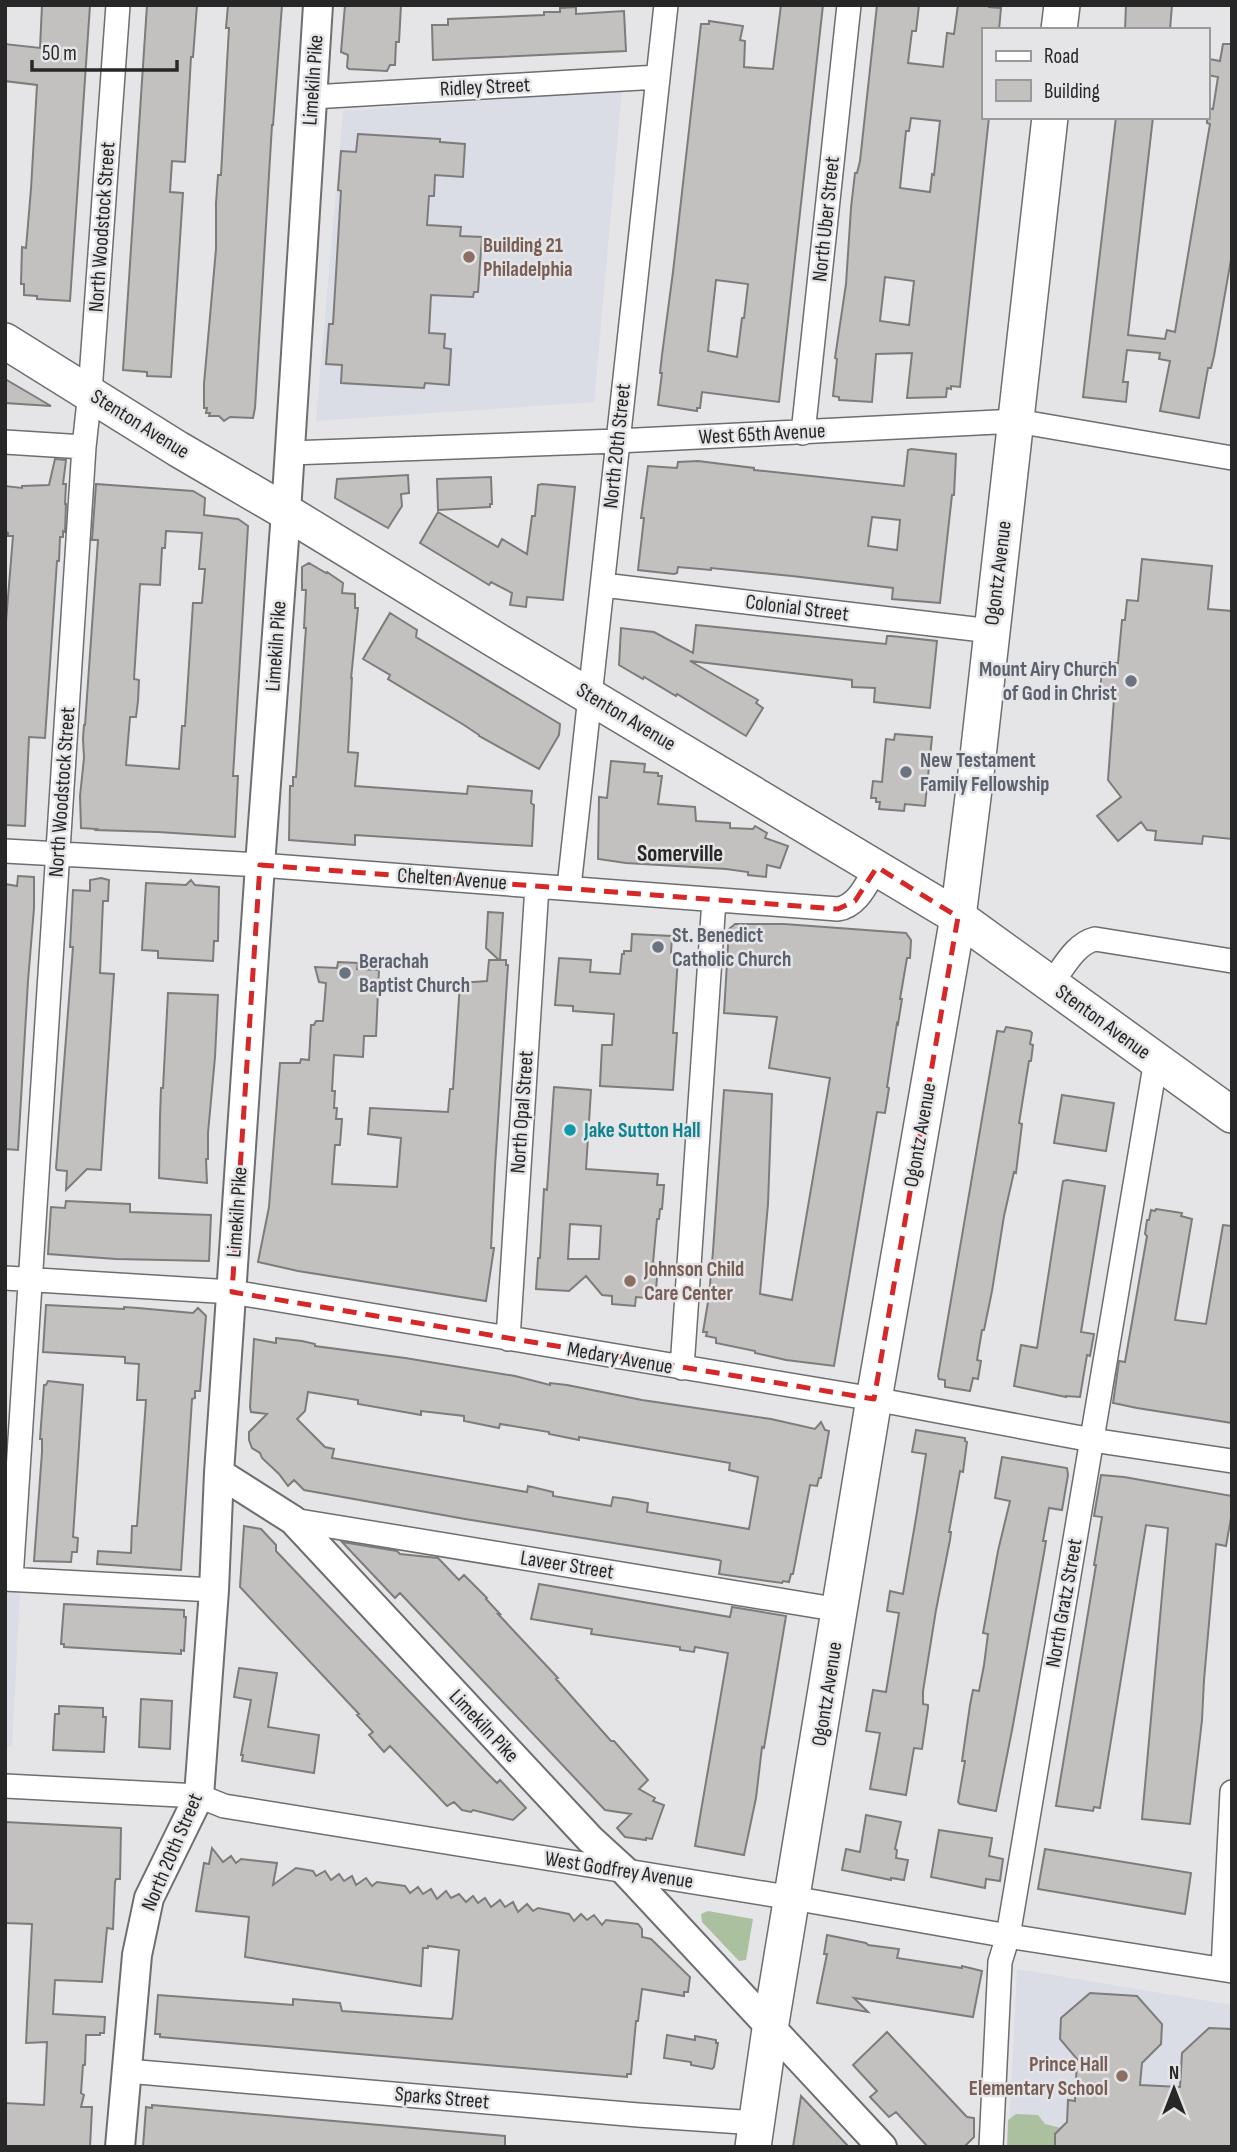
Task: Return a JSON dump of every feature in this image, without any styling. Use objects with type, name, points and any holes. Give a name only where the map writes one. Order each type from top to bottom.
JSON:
[{"type":"main road","points":[[1059,28],[1062,5]]},
{"type":"main road","name":"Ogontz Avenue","points":[[755,2135],[770,2029],[874,1399],[958,916],[1050,119]]},
{"type":"main road","name":"Stenton Avenue","points":[[5,341],[178,449],[958,916],[1232,1115]]},
{"type":"street","name":"North Woodstock Street","points":[[8,1579],[84,447],[118,5]]},
{"type":"street","name":"Limekiln Pike","points":[[318,5],[290,453],[219,1473],[293,1520],[882,2147]]},
{"type":"street","name":"North 20th Street","points":[[569,887],[666,5]]},
{"type":"street","name":"North Uber Street","points":[[803,433],[849,5]]},
{"type":"street","name":"Ridley Street","points":[[312,97],[658,77]]},
{"type":"street","name":"West 65th Avenue","points":[[290,453],[803,433],[1017,421],[1232,458]]},
{"type":"street","points":[[5,442],[84,447]]},
{"type":"street","name":"Colonial Street","points":[[603,585],[991,631]]},
{"type":"street","name":"Chelten Avenue","points":[[5,851],[260,865],[838,909],[847,908],[855,901],[877,867]]},
{"type":"street","name":"North Opal Street","points":[[508,1339],[537,886]]},
{"type":"street","points":[[682,1368],[714,900]]},
{"type":"street","points":[[1051,984],[1079,947],[1095,939],[1232,961]]},
{"type":"street","name":"North Gratz Street","points":[[991,2147],[1000,1962],[1008,1936],[1156,1060]]},
{"type":"street","name":"Medary Avenue","points":[[5,1278],[232,1292],[874,1399],[1092,1440],[1232,1461]]},
{"type":"street","name":"North 20th Street","points":[[120,2147],[136,1955],[149,1898],[199,1796],[214,1590],[219,1473]]},
{"type":"street","name":"Laveer Street","points":[[293,1520],[840,1610]]},
{"type":"street","points":[[8,1579],[214,1590]]},
{"type":"street","name":"West Godfrey Avenue","points":[[5,1786],[199,1796],[224,1806],[1227,1970]]},
{"type":"street","points":[[1227,1970],[1232,1792]]},
{"type":"street","name":"Sparks Street","points":[[127,2071],[638,2115],[755,2135]]},
{"type":"highlighted area","points":[[260,865],[838,909],[855,901],[877,867],[958,917],[874,1399],[232,1292]]},
{"type":"shaded area","name":"Building 21 Philadelphia","points":[[622,90],[594,402],[316,421],[343,111]]},
{"type":"shaded area","points":[[5,1592],[20,1592],[12,1747],[5,1747]]},
{"type":"shaded area","name":"Prince Hall Elementary School","points":[[1017,1969],[1232,2005],[1232,2147],[1008,2147]]},
{"type":"green space","points":[[708,1911],[753,1919],[746,1960],[739,1961],[702,1922],[701,1914]]},
{"type":"green space","points":[[1016,2114],[1038,2115],[1045,2124],[1061,2128],[1055,2133],[1054,2147],[1007,2147],[1008,2120]]},
{"type":"building","points":[[42,5],[90,5],[70,301],[37,299],[37,296],[24,295],[24,284],[21,284],[22,247],[26,248],[31,189],[37,85],[5,81],[5,44],[40,48]]},
{"type":"building","points":[[147,5],[197,5],[185,162],[172,161],[170,192],[183,193],[171,377],[147,376],[147,372],[123,370]]},
{"type":"building","points":[[228,5],[282,5],[255,408],[253,418],[230,417],[224,421],[219,416],[209,416],[210,413],[206,413],[204,384],[216,249],[218,175],[221,175]]},
{"type":"building","points":[[345,5],[401,5],[395,65],[390,65],[387,71],[347,67],[348,55],[341,52]]},
{"type":"building","points":[[781,5],[823,5],[779,402],[702,392],[700,408],[697,408],[697,411],[658,405],[701,24],[709,24],[709,21],[743,26],[740,40],[745,41],[744,67],[773,69]],"holes":[[[716,280],[748,284],[737,357],[708,351]]]},
{"type":"building","points":[[877,5],[919,5],[908,63],[943,67],[947,33],[954,34],[958,5],[989,5],[1001,8],[999,28],[982,28],[982,119],[989,119],[960,387],[947,388],[946,397],[907,398],[912,353],[876,354],[872,402],[839,400],[839,397],[833,396],[835,358],[846,284],[851,208]],"holes":[[[911,118],[940,121],[930,192],[900,188],[906,131],[909,131]],[[885,277],[914,281],[909,325],[880,321]]]},
{"type":"building","points":[[1126,5],[1172,5],[1170,28],[1125,28]]},
{"type":"building","points":[[576,7],[576,14],[624,11],[626,51],[433,60],[432,25],[448,25],[448,19],[544,15],[544,12],[560,12],[560,8]]},
{"type":"building","points":[[1223,44],[1232,44],[1232,254],[1214,356],[1211,368],[1208,368],[1199,418],[1160,411],[1170,361],[1159,359],[1160,353],[1127,350],[1123,382],[1128,382],[1126,402],[1083,397],[1116,119],[1153,119],[1128,335],[1165,339],[1167,330],[1175,332],[1210,124],[1207,119],[1209,108],[1213,109],[1218,77],[1209,75],[1209,59],[1220,61]]},
{"type":"building","name":"Building 21 Philadelphia","points":[[358,134],[440,139],[440,142],[465,144],[463,177],[435,175],[434,196],[429,196],[427,225],[461,227],[460,236],[482,237],[478,292],[474,292],[473,297],[431,295],[429,333],[445,334],[444,348],[451,349],[449,385],[425,383],[424,388],[341,383],[342,365],[326,364],[329,324],[333,324],[341,151],[356,152]]},
{"type":"building","points":[[5,379],[51,406],[5,403]]},
{"type":"building","points":[[908,450],[956,454],[954,495],[940,603],[892,599],[893,588],[792,576],[711,568],[678,567],[677,573],[674,574],[638,570],[648,466],[677,468],[678,462],[698,461],[754,470],[904,486]],"holes":[[[872,517],[900,520],[897,550],[868,546]]]},
{"type":"building","points":[[55,459],[66,460],[63,484],[66,484],[65,532],[63,531],[63,537],[60,537],[57,561],[45,738],[29,737],[25,826],[5,825],[5,634],[13,536],[8,536],[5,531],[5,486],[22,488],[49,485]]},
{"type":"building","points":[[408,475],[409,493],[401,494],[402,506],[388,528],[335,498],[337,479]]},
{"type":"building","points":[[491,477],[490,507],[438,510],[437,479]]},
{"type":"building","points":[[96,484],[193,491],[205,498],[204,515],[238,519],[248,526],[233,776],[238,776],[235,837],[81,828],[83,739],[98,540],[92,540]],"holes":[[[166,531],[202,533],[199,569],[205,569],[202,603],[193,603],[185,726],[182,726],[179,769],[126,765],[130,717],[136,717],[138,701],[139,680],[134,679],[140,584],[160,585]]]},
{"type":"building","points":[[538,485],[575,487],[563,600],[527,597],[526,607],[510,605],[512,593],[491,582],[489,585],[420,543],[438,512],[498,547],[502,539],[527,554]]},
{"type":"building","points":[[1142,559],[1212,566],[1208,609],[1232,611],[1232,839],[1203,836],[1202,844],[1155,840],[1156,831],[1147,830],[1141,822],[1118,841],[1097,816],[1121,797],[1108,780],[1114,699],[1099,698],[1103,663],[1118,663],[1122,620],[1125,620],[1127,600],[1138,601]]},
{"type":"building","points":[[309,563],[343,583],[342,593],[355,594],[355,608],[358,608],[348,752],[358,753],[355,786],[467,794],[468,786],[532,791],[532,846],[355,835],[355,845],[289,840],[290,786],[293,786],[293,777],[296,777],[306,628],[306,590],[302,590],[302,567]]},
{"type":"building","points":[[390,613],[417,630],[416,637],[560,724],[559,735],[539,769],[479,736],[388,679],[390,675],[363,659]]},
{"type":"building","points":[[696,625],[886,644],[887,636],[937,641],[930,708],[874,702],[875,688],[852,687],[852,680],[690,661],[758,700],[756,703],[763,708],[746,736],[677,694],[676,696],[619,665],[621,628],[654,632],[693,653]]},
{"type":"building","points":[[895,734],[932,737],[925,806],[905,804],[904,811],[879,809],[880,802],[871,798],[873,781],[882,782],[886,739],[894,740]]},
{"type":"building","points":[[611,761],[645,764],[644,772],[662,776],[658,804],[695,807],[696,821],[730,823],[730,828],[753,829],[755,826],[767,833],[765,838],[788,846],[780,868],[767,865],[766,877],[726,869],[598,859],[599,797],[607,798]]},
{"type":"building","points":[[18,876],[34,877],[34,908],[18,1150],[5,1149],[5,884],[17,886]]},
{"type":"building","points":[[90,880],[109,880],[108,901],[103,901],[100,973],[114,974],[101,1170],[87,1169],[66,1190],[67,1171],[56,1168],[73,947],[70,947],[73,890],[90,891]]},
{"type":"building","points":[[191,880],[195,885],[219,887],[218,941],[214,941],[213,961],[158,958],[158,951],[142,950],[146,883],[186,885]]},
{"type":"building","points":[[488,912],[503,913],[500,960],[506,960],[508,965],[495,1167],[491,1248],[494,1248],[486,1301],[298,1271],[258,1262],[269,1207],[280,1063],[309,1060],[311,1025],[316,1021],[323,1021],[326,983],[319,982],[315,967],[337,968],[338,962],[358,963],[357,969],[379,970],[376,1036],[364,1036],[363,1057],[334,1055],[334,1108],[337,1108],[336,1119],[342,1119],[340,1145],[335,1145],[332,1184],[397,1187],[401,1138],[368,1134],[370,1108],[448,1112],[450,1089],[453,1089],[460,983],[487,981],[489,960],[499,960],[486,948]]},
{"type":"building","points":[[735,924],[784,924],[906,933],[911,940],[910,958],[907,958],[900,999],[885,1113],[877,1112],[834,1366],[786,1360],[716,1343],[716,1338],[706,1336],[707,1332],[703,1332],[713,1251],[724,1090],[772,1094],[768,1204],[760,1294],[792,1300],[830,1078],[769,1068],[777,1017],[724,1013],[729,929]]},
{"type":"building","points":[[632,934],[672,936],[671,953],[678,957],[673,1033],[677,1033],[673,1090],[600,1086],[602,1045],[612,1045],[614,1014],[573,1011],[573,1006],[555,1005],[559,958],[591,960],[590,972],[620,974],[622,954],[624,951],[631,951]]},
{"type":"building","points":[[168,993],[218,995],[206,1159],[207,1183],[159,1178],[161,1088]]},
{"type":"building","points":[[1006,1027],[1030,1031],[1030,1044],[1033,1045],[1019,1123],[1022,1124],[1016,1173],[1014,1172],[1004,1216],[992,1291],[982,1330],[977,1360],[981,1361],[978,1379],[973,1378],[970,1391],[945,1387],[945,1380],[939,1379],[938,1376],[997,1031],[1004,1032]]},
{"type":"building","points":[[554,1087],[591,1090],[586,1169],[658,1174],[657,1185],[664,1185],[662,1209],[657,1219],[653,1263],[658,1265],[656,1290],[647,1298],[636,1297],[635,1306],[612,1304],[612,1296],[602,1295],[586,1276],[569,1291],[536,1289],[544,1189],[547,1190]],"holes":[[[570,1224],[601,1226],[599,1259],[568,1259]]]},
{"type":"building","points":[[1062,1095],[1114,1103],[1106,1151],[1054,1143]]},
{"type":"building","points":[[1063,1181],[1105,1186],[1081,1332],[1094,1334],[1090,1356],[1087,1355],[1080,1397],[1066,1397],[1014,1386],[1021,1345],[1037,1348]]},
{"type":"building","points":[[66,1201],[130,1204],[130,1212],[211,1215],[209,1261],[48,1254],[51,1207],[65,1208]]},
{"type":"building","points":[[1151,1210],[1182,1213],[1181,1216],[1192,1219],[1175,1320],[1206,1324],[1223,1225],[1232,1226],[1232,1423],[1113,1403],[1119,1361],[1125,1362],[1147,1236],[1147,1220]]},
{"type":"building","points":[[46,1305],[124,1307],[193,1313],[198,1308],[206,1316],[200,1391],[195,1391],[195,1398],[192,1399],[181,1570],[97,1564],[98,1551],[131,1553],[132,1526],[137,1526],[146,1400],[137,1400],[139,1364],[125,1363],[125,1357],[43,1352]]},
{"type":"building","points":[[276,1338],[302,1341],[315,1346],[515,1376],[550,1385],[567,1385],[642,1400],[771,1419],[815,1429],[821,1422],[825,1430],[829,1431],[821,1478],[817,1486],[810,1485],[793,1574],[789,1582],[782,1583],[719,1574],[719,1560],[304,1490],[294,1480],[288,1486],[260,1453],[252,1448],[249,1440],[249,1432],[267,1414],[251,1412],[250,1407],[254,1339],[276,1343]],"holes":[[[308,1392],[358,1400],[358,1404],[421,1415],[421,1411],[464,1416],[464,1421],[499,1428],[500,1424],[579,1440],[579,1437],[730,1463],[729,1470],[758,1477],[749,1529],[647,1512],[648,1503],[627,1499],[613,1497],[611,1506],[553,1496],[553,1492],[528,1486],[527,1492],[332,1458],[334,1449],[325,1447],[297,1419],[305,1411]]]},
{"type":"building","points":[[48,1381],[83,1385],[73,1537],[78,1538],[77,1552],[72,1552],[71,1562],[34,1561],[44,1385]]},
{"type":"building","points":[[916,1430],[965,1438],[967,1442],[923,1691],[923,1704],[928,1705],[928,1708],[922,1749],[914,1748],[906,1795],[870,1789],[880,1733],[866,1731],[873,1690],[886,1692],[899,1613],[887,1611],[890,1591],[903,1594],[916,1518],[926,1454],[912,1452]]},
{"type":"building","points":[[1002,1457],[1067,1468],[1068,1475],[1062,1510],[1049,1508],[1043,1541],[1046,1541],[1044,1553],[996,1811],[958,1802],[970,1705],[973,1690],[979,1691],[988,1634],[983,1633],[1010,1501],[995,1498]]},
{"type":"building","points":[[1101,1475],[1232,1496],[1226,1546],[1216,1544],[1202,1720],[1190,1824],[1142,1819],[1168,1528],[1146,1525],[1100,1808],[1094,1807],[1093,1811],[1056,1806],[1096,1565],[1102,1517],[1094,1516]]},
{"type":"building","points":[[244,1526],[261,1529],[276,1545],[276,1551],[486,1772],[497,1783],[500,1780],[526,1808],[513,1820],[473,1810],[462,1810],[454,1802],[447,1806],[390,1746],[384,1752],[369,1735],[373,1732],[357,1715],[359,1714],[240,1587]]},
{"type":"building","points":[[342,1542],[397,1551],[400,1554],[438,1558],[459,1580],[464,1575],[648,1780],[639,1789],[655,1798],[653,1801],[664,1805],[652,1839],[625,1837],[617,1828],[631,1814],[605,1810],[400,1593],[395,1598]]},
{"type":"building","points":[[539,1584],[730,1617],[732,1607],[786,1616],[744,1855],[695,1846],[728,1653],[695,1647],[694,1652],[680,1650],[680,1647],[591,1634],[592,1629],[531,1619]]},
{"type":"building","points":[[64,1604],[184,1610],[184,1651],[181,1650],[181,1654],[64,1647],[64,1644],[61,1644]]},
{"type":"building","points":[[239,1668],[277,1673],[268,1727],[319,1735],[314,1773],[242,1761],[251,1700],[234,1697]]},
{"type":"building","points":[[141,1699],[172,1701],[170,1749],[139,1747]]},
{"type":"building","points":[[59,1706],[103,1708],[103,1717],[106,1717],[104,1752],[53,1750],[55,1714],[59,1714]]},
{"type":"building","points":[[866,1815],[901,1822],[895,1849],[896,1858],[908,1860],[904,1880],[842,1870],[846,1849],[860,1852]]},
{"type":"building","points":[[5,1822],[121,1828],[120,1879],[115,1882],[113,1929],[107,1928],[102,1982],[55,1980],[53,2014],[105,2017],[104,2033],[86,2035],[81,2093],[84,2095],[81,2107],[92,2107],[90,2147],[5,2147],[5,2103],[44,2105],[47,2042],[26,2043],[32,1924],[5,1923]]},
{"type":"building","points":[[939,1830],[992,1838],[989,1856],[1003,1859],[1000,1881],[986,1879],[985,1888],[931,1877]]},
{"type":"building","points":[[212,1848],[223,1862],[231,1856],[236,1863],[241,1859],[277,1863],[273,1885],[296,1868],[313,1871],[316,1876],[325,1871],[331,1880],[339,1874],[344,1881],[352,1876],[356,1885],[366,1878],[372,1886],[377,1882],[405,1886],[410,1893],[418,1887],[423,1894],[431,1889],[437,1899],[446,1891],[451,1898],[459,1894],[466,1902],[473,1896],[478,1903],[485,1898],[491,1907],[500,1900],[505,1907],[513,1902],[518,1912],[527,1904],[533,1911],[538,1908],[569,1914],[574,1921],[581,1914],[587,1920],[594,1915],[602,1925],[606,1920],[638,1924],[642,1929],[642,1937],[651,1939],[690,1977],[688,1992],[684,1992],[684,1996],[642,1989],[631,2074],[627,2074],[627,2077],[160,2037],[160,2034],[155,2034],[158,1995],[293,2005],[293,1999],[340,2003],[342,2011],[452,2019],[459,1950],[428,1946],[423,1948],[421,1986],[245,1957],[249,1917],[196,1911],[204,1863],[209,1864]]},
{"type":"building","points":[[1045,1849],[1191,1873],[1185,1914],[1038,1889]]},
{"type":"building","points":[[827,1935],[899,1949],[897,1958],[982,1971],[973,2017],[854,1998],[868,2012],[817,2003],[827,1954],[824,1954]]},
{"type":"building","points":[[1090,1993],[1137,1996],[1162,2024],[1161,2044],[1142,2063],[1140,2085],[1180,2087],[1182,2053],[1209,2028],[1232,2029],[1232,2147],[1055,2147],[1055,2134],[1067,2122],[1068,2100],[1075,2101],[1077,2059],[1060,2039],[1061,2018]]},
{"type":"building","points":[[887,2032],[967,2117],[974,2118],[974,2137],[964,2147],[928,2147],[896,2112],[889,2117],[870,2097],[877,2091],[853,2065]]},
{"type":"building","points":[[667,2035],[695,2040],[695,2036],[716,2040],[718,2043],[714,2067],[712,2069],[691,2065],[691,2062],[664,2058]]},
{"type":"building","points":[[801,2096],[849,2147],[793,2147]]},
{"type":"building","points":[[152,2105],[505,2136],[505,2147],[143,2147],[146,2107],[152,2108]]},
{"type":"place","name":"Building 21 Philadelphia","points":[[469,257]]},
{"type":"place","name":"Mount Airy Church of God in Christ","points":[[1131,681]]},
{"type":"place","name":"New Testament Family Fellowship","points":[[906,772]]},
{"type":"place","name":"St. Benedict Catholic Church","points":[[658,947]]},
{"type":"place","name":"Berachah Baptist Church","points":[[345,973]]},
{"type":"place","name":"Jake Sutton Hall","points":[[570,1130]]},
{"type":"place","name":"Johnson Child Care Center","points":[[630,1281]]},
{"type":"place","name":"Prince Hall Elementary School","points":[[1122,2076]]},
{"type":"district","name":"Somerville","points":[[680,854]]}]
